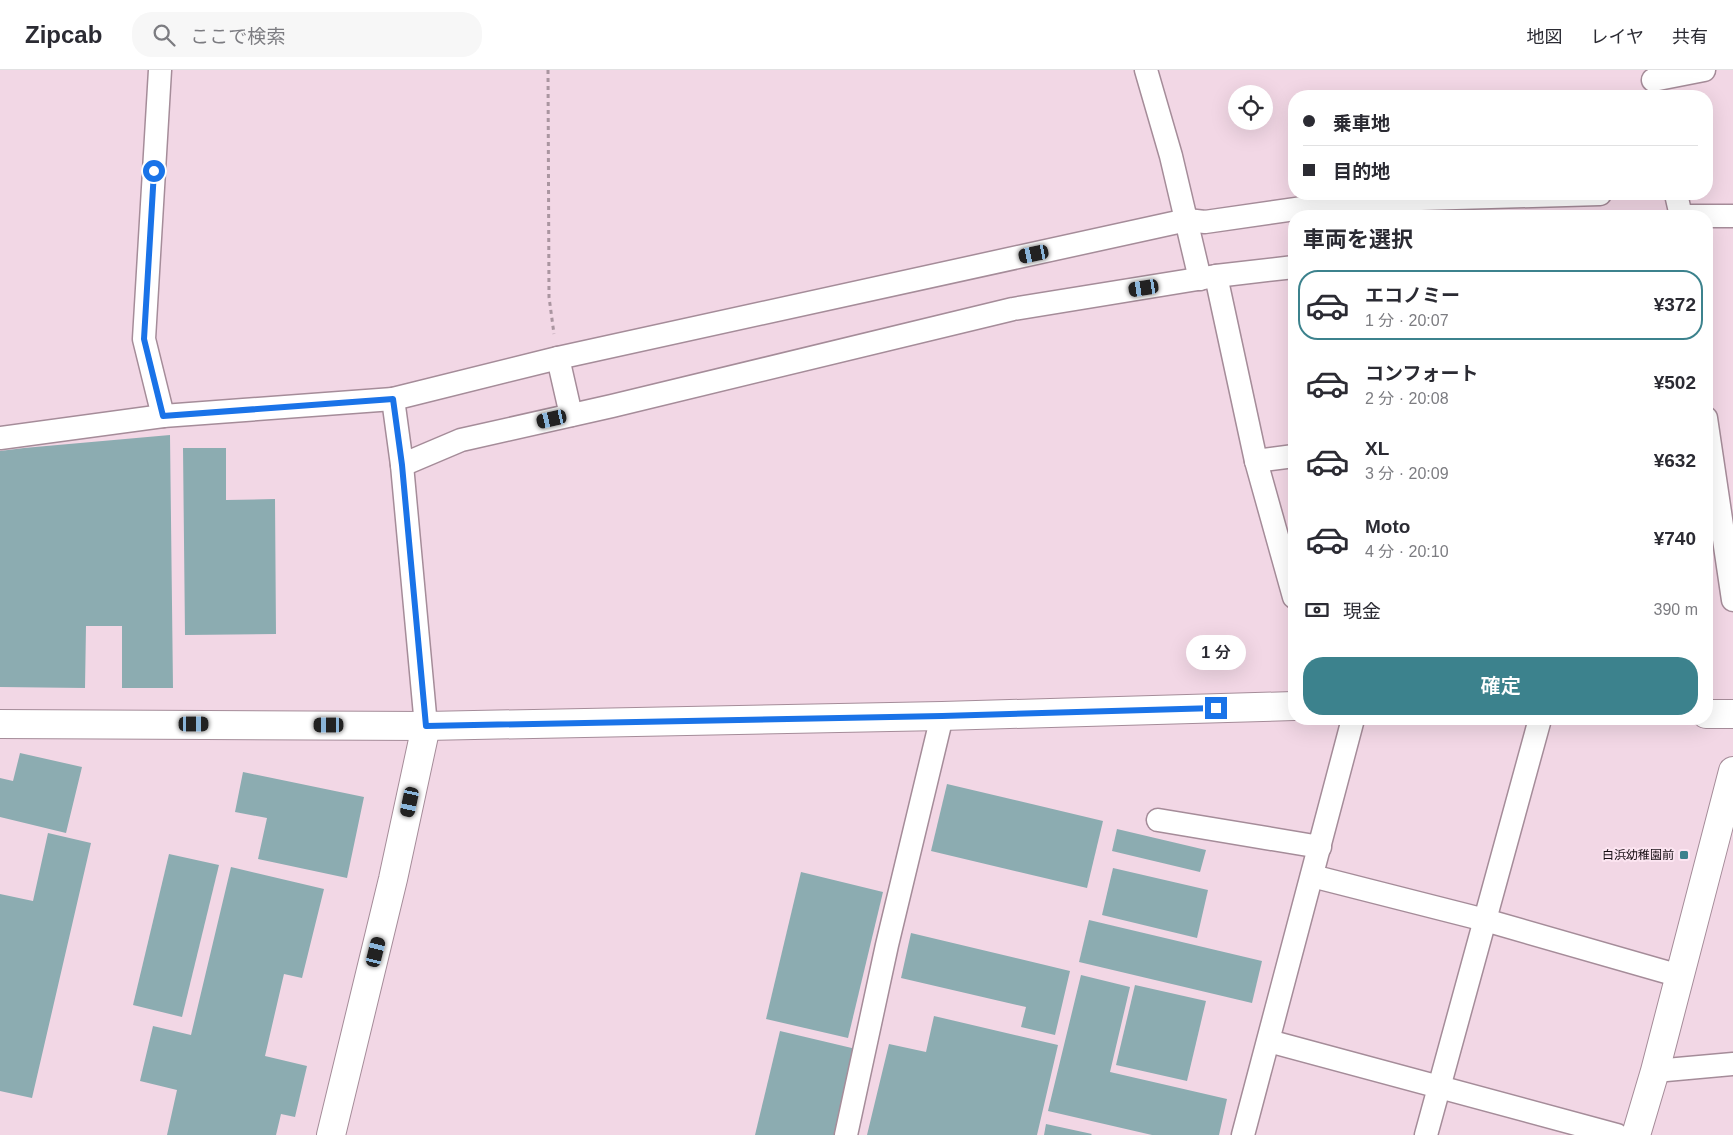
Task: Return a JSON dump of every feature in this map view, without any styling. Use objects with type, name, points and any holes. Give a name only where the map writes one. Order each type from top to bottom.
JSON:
[{"type":"street","points":[[160,70],[144,339],[163,416]]},
{"type":"street","points":[[1146,70],[1187,220],[1208,277],[1288,575]]},
{"type":"street","points":[[1654,82],[1704,70]]},
{"type":"street","points":[[1289,210],[1352,201],[1387,200]]},
{"type":"street","points":[[0,438],[163,416],[393,399],[558,358],[1187,220],[1205,222],[1288,210]]},
{"type":"street","points":[[1713,216],[1733,216]]},
{"type":"street","points":[[402,465],[461,440],[1013,309],[1208,277],[1288,268]]},
{"type":"street","points":[[558,358],[571,415]]},
{"type":"street","points":[[331,1135],[393,879],[426,726],[402,465],[393,399]]},
{"type":"street","points":[[1256,460],[1288,457]]},
{"type":"street","points":[[1713,465],[1733,599]]},
{"type":"street","points":[[0,724],[426,726],[942,716],[1288,706]]},
{"type":"street","points":[[1713,714],[1733,714]]},
{"type":"street","points":[[846,1135],[887,945],[942,716]]},
{"type":"street","points":[[1243,1135],[1351,725]]},
{"type":"street","points":[[1426,1135],[1538,725]]},
{"type":"street","points":[[1636,1135],[1655,1072],[1733,771]]},
{"type":"street","points":[[1158,820],[1320,847]]},
{"type":"street","points":[[1312,876],[1484,920],[1680,976]]},
{"type":"street","points":[[1269,1041],[1617,1135]]},
{"type":"street","points":[[1655,1072],[1733,1064]]},
{"type":"path","points":[[548,70],[549,297],[558,358]]},
{"type":"building","points":[[170,435],[173,688],[122,688],[122,626],[86,626],[85,688],[0,687],[0,451]]},
{"type":"building","points":[[183,448],[226,448],[226,500],[275,499],[276,634],[185,635]]},
{"type":"building","points":[[20,753],[82,767],[66,833],[0,817],[0,778],[13,781]]},
{"type":"building","points":[[243,772],[364,797],[347,878],[258,859],[267,818],[235,812]]},
{"type":"building","points":[[947,784],[1103,821],[1087,888],[931,851]]},
{"type":"building","points":[[1117,829],[1206,850],[1200,872],[1112,851]]},
{"type":"building","points":[[48,833],[91,843],[32,1098],[0,1091],[0,894],[33,901]]},
{"type":"building","points":[[169,854],[219,865],[182,1017],[133,1005]]},
{"type":"building","points":[[231,867],[324,889],[302,978],[284,974],[265,1056],[307,1066],[295,1117],[281,1114],[276,1135],[167,1135],[177,1090],[140,1081],[153,1026],[191,1035]]},
{"type":"building","points":[[1113,868],[1208,890],[1197,938],[1102,915]]},
{"type":"building","points":[[801,872],[883,892],[848,1038],[766,1019]]},
{"type":"building","points":[[1089,920],[1262,961],[1252,1003],[1079,962]]},
{"type":"building","points":[[911,933],[1070,971],[1055,1035],[1021,1027],[1026,1007],[901,978]]},
{"type":"building","points":[[1081,975],[1130,987],[1110,1072],[1227,1099],[1219,1135],[1152,1135],[1048,1111]]},
{"type":"building","points":[[1135,985],[1206,1001],[1187,1081],[1116,1065]]},
{"type":"building","points":[[934,1016],[1058,1045],[1037,1135],[867,1135],[889,1044],[926,1052]]},
{"type":"building","points":[[780,1031],[856,1049],[835,1135],[755,1135]]},
{"type":"building","points":[[1046,1124],[1092,1134],[1044,1135]]},
{"type":"place","name":"白浜幼稚園前","points":[[1684,855]]},
{"type":"route","points":[[154,171],[144,339],[163,416],[393,399],[402,465],[426,726],[942,716],[1216,708]]}]
